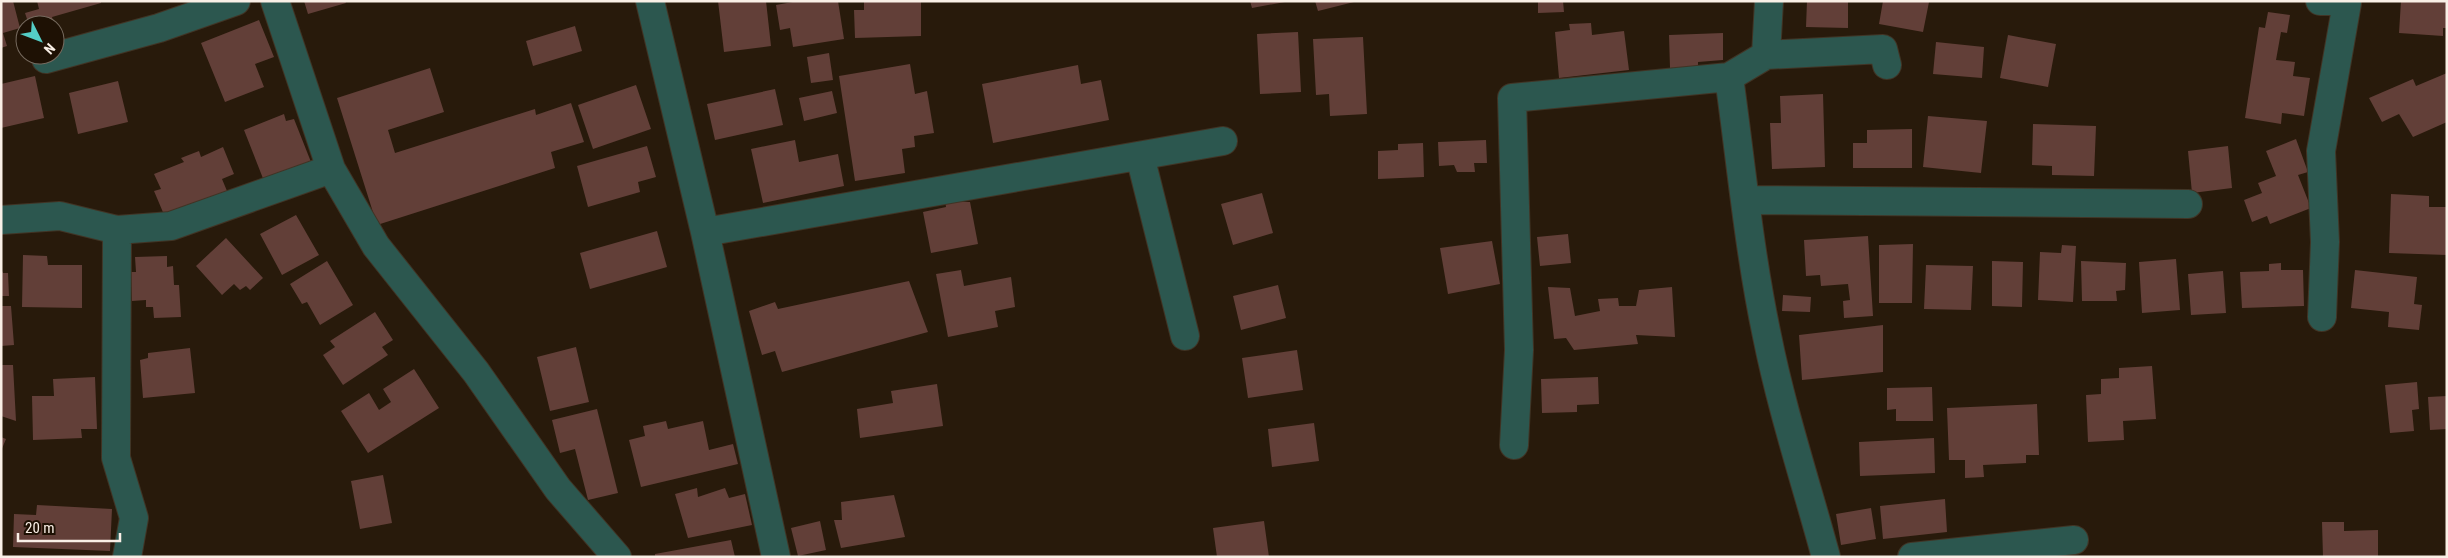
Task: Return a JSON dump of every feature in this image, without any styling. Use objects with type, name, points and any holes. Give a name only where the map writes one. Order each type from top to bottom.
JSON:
[{"type":"street","points":[[65,54],[159,28],[236,1]]},
{"type":"street","points":[[275,1],[331,169],[376,246],[476,372],[558,489],[612,556]]},
{"type":"street","points":[[650,1],[705,232],[776,557]]},
{"type":"street","points":[[1766,55],[1769,1]]},
{"type":"street","points":[[2320,1],[2347,2],[2321,151],[2324,242],[2322,317]]},
{"type":"street","points":[[1514,446],[1519,350],[1512,98],[1729,77],[1766,55],[1883,49],[1887,65]]},
{"type":"street","points":[[1729,77],[1746,200],[1751,257],[1767,338],[1785,413],[1826,557]]},
{"type":"street","points":[[705,232],[1223,141]]},
{"type":"street","points":[[1140,156],[1185,336]]},
{"type":"street","points":[[1,220],[60,216],[116,230],[171,226],[331,169]]},
{"type":"street","points":[[1746,200],[2188,204]]},
{"type":"street","points":[[116,230],[116,458],[134,518],[127,557]]},
{"type":"street","points":[[1912,557],[2074,540]]},
{"type":"building","points":[[1,1],[13,1],[17,15],[15,15],[15,29],[3,33],[7,46],[1,48]]},
{"type":"building","points":[[37,1],[101,1],[101,3],[59,15],[26,15],[25,13],[39,9]]},
{"type":"building","points":[[304,1],[345,1],[346,3],[308,14]]},
{"type":"building","points":[[718,1],[766,1],[771,46],[724,52]]},
{"type":"building","points":[[798,1],[838,1],[844,39],[793,47],[790,28],[780,30],[776,5]]},
{"type":"building","points":[[864,1],[921,1],[921,36],[855,38],[854,10],[864,10]]},
{"type":"building","points":[[1250,1],[1285,1],[1285,2],[1252,8]]},
{"type":"building","points":[[1315,1],[1354,1],[1354,2],[1318,11]]},
{"type":"building","points":[[1538,1],[1563,1],[1564,12],[1538,13]]},
{"type":"building","points":[[1807,1],[1848,1],[1848,28],[1806,27]]},
{"type":"building","points":[[1883,1],[1929,2],[1923,32],[1879,24]]},
{"type":"building","points":[[2401,1],[2447,1],[2447,28],[2443,28],[2443,36],[2399,33]]},
{"type":"building","points":[[2268,12],[2290,15],[2287,33],[2281,32],[2276,60],[2295,62],[2293,76],[2310,78],[2304,116],[2282,113],[2281,124],[2245,118],[2259,27],[2265,28]]},
{"type":"building","points":[[259,20],[274,57],[255,64],[264,87],[225,102],[201,43]]},
{"type":"building","points":[[1591,23],[1592,35],[1624,31],[1629,70],[1559,78],[1555,32],[1570,30],[1569,24]]},
{"type":"building","points":[[575,26],[582,51],[533,66],[526,41]]},
{"type":"building","points":[[1298,32],[1301,92],[1260,94],[1257,34]]},
{"type":"building","points":[[1723,33],[1723,60],[1698,62],[1698,67],[1670,68],[1669,35]]},
{"type":"building","points":[[2008,35],[2056,44],[2048,87],[2000,78]]},
{"type":"building","points":[[1363,37],[1367,114],[1330,116],[1329,94],[1316,95],[1313,39]]},
{"type":"building","points":[[1936,42],[1984,47],[1982,78],[1933,74]]},
{"type":"building","points":[[829,53],[833,80],[811,83],[807,57]]},
{"type":"building","points":[[910,64],[915,94],[927,91],[934,133],[914,136],[915,147],[902,149],[905,173],[855,181],[839,76]]},
{"type":"building","points":[[1078,65],[1081,84],[1101,80],[1109,120],[993,143],[982,84]]},
{"type":"building","points":[[430,68],[444,112],[388,130],[395,153],[535,109],[536,115],[571,103],[584,142],[551,152],[555,168],[377,225],[337,98]]},
{"type":"building","points":[[2447,73],[2447,122],[2413,137],[2399,114],[2382,122],[2369,98],[2413,79],[2416,86]]},
{"type":"building","points":[[35,76],[44,118],[1,128],[1,84]]},
{"type":"building","points":[[118,81],[128,122],[78,134],[69,93]]},
{"type":"building","points":[[636,85],[651,129],[593,149],[578,105]]},
{"type":"building","points":[[775,89],[783,125],[715,140],[707,104]]},
{"type":"building","points":[[832,91],[837,113],[804,121],[799,98]]},
{"type":"building","points":[[1823,94],[1825,167],[1772,169],[1770,123],[1781,123],[1780,96]]},
{"type":"building","points":[[284,114],[286,121],[294,119],[311,162],[264,181],[244,130]]},
{"type":"building","points":[[1928,116],[1987,121],[1981,173],[1923,167]]},
{"type":"building","points":[[2033,124],[2096,126],[2094,176],[2052,175],[2052,166],[2032,165]]},
{"type":"building","points":[[1912,129],[1912,168],[1853,168],[1853,143],[1867,143],[1867,130]]},
{"type":"building","points":[[2296,139],[2308,172],[2298,175],[2311,208],[2270,224],[2267,216],[2252,222],[2244,200],[2262,193],[2258,183],[2276,176],[2266,151]]},
{"type":"building","points":[[795,140],[799,162],[838,154],[844,186],[763,203],[751,149]]},
{"type":"building","points":[[1486,140],[1487,163],[1474,163],[1475,172],[1457,172],[1454,165],[1439,166],[1438,142]]},
{"type":"building","points":[[1423,143],[1424,177],[1378,179],[1378,151],[1398,150],[1398,144]]},
{"type":"building","points":[[647,146],[656,177],[638,182],[640,192],[588,207],[577,166]]},
{"type":"building","points":[[2228,146],[2232,188],[2192,193],[2188,151]]},
{"type":"building","points":[[223,147],[234,174],[222,179],[227,191],[165,217],[154,191],[161,189],[154,174],[184,162],[181,158],[199,151],[201,157]]},
{"type":"building","points":[[1262,193],[1273,233],[1233,245],[1221,204]]},
{"type":"building","points":[[2391,194],[2429,196],[2429,207],[2447,207],[2447,255],[2389,253]]},
{"type":"building","points":[[945,201],[970,202],[978,244],[931,253],[923,212],[946,207]]},
{"type":"building","points":[[296,215],[319,255],[282,275],[260,234]]},
{"type":"building","points":[[657,231],[667,267],[590,289],[580,253]]},
{"type":"building","points":[[1568,234],[1571,263],[1540,266],[1537,237]]},
{"type":"building","points":[[1868,236],[1873,316],[1844,318],[1843,301],[1850,300],[1848,284],[1821,286],[1820,275],[1806,276],[1804,240]]},
{"type":"building","points":[[226,238],[263,278],[250,290],[246,286],[240,290],[234,284],[222,295],[196,266]]},
{"type":"building","points":[[1492,241],[1500,284],[1448,294],[1440,248]]},
{"type":"building","points":[[1913,244],[1912,303],[1879,303],[1879,245]]},
{"type":"building","points":[[2062,245],[2076,246],[2073,302],[2038,300],[2040,252],[2061,253]]},
{"type":"building","points":[[23,255],[47,256],[48,265],[82,265],[82,308],[22,307]]},
{"type":"building","points":[[167,256],[167,267],[173,266],[174,285],[179,285],[181,317],[154,318],[153,307],[146,307],[146,300],[132,301],[131,272],[136,272],[135,257]]},
{"type":"building","points":[[2176,259],[2180,310],[2142,313],[2139,262]]},
{"type":"building","points":[[327,261],[353,305],[320,325],[307,302],[302,304],[290,284]]},
{"type":"building","points":[[1992,261],[2023,262],[2022,307],[1992,306]]},
{"type":"building","points":[[2081,261],[2126,263],[2125,290],[2116,291],[2117,301],[2082,301]]},
{"type":"building","points":[[2281,263],[2281,270],[2303,270],[2304,306],[2242,308],[2240,272],[2269,271],[2269,264]]},
{"type":"building","points":[[1926,265],[1973,266],[1971,310],[1924,309]]},
{"type":"building","points":[[1,269],[3,273],[8,273],[9,296],[1,296]]},
{"type":"building","points":[[961,270],[964,286],[1011,277],[1015,307],[995,311],[998,327],[948,337],[936,274]]},
{"type":"building","points":[[2355,270],[2417,277],[2414,304],[2422,305],[2419,330],[2388,327],[2389,312],[2351,308]]},
{"type":"building","points":[[2223,271],[2226,313],[2191,315],[2188,274]]},
{"type":"building","points":[[909,281],[928,332],[782,372],[775,351],[762,355],[749,311],[775,302],[778,309]]},
{"type":"building","points":[[1278,285],[1286,318],[1241,330],[1233,296]]},
{"type":"building","points":[[1548,287],[1570,288],[1575,316],[1600,311],[1598,299],[1618,298],[1619,306],[1636,306],[1639,290],[1672,287],[1675,337],[1636,335],[1638,344],[1574,350],[1566,338],[1554,339]]},
{"type":"building","points":[[1783,295],[1811,297],[1810,312],[1782,311]]},
{"type":"building","points":[[1,306],[11,306],[14,345],[1,346]]},
{"type":"building","points":[[375,312],[393,340],[382,347],[388,355],[343,385],[323,355],[335,347],[330,341]]},
{"type":"building","points":[[1883,325],[1883,372],[1802,380],[1799,335]]},
{"type":"building","points":[[576,347],[589,402],[550,411],[537,357]]},
{"type":"building","points":[[190,348],[195,393],[143,398],[140,360],[148,358],[148,353]]},
{"type":"building","points":[[1297,350],[1303,390],[1248,398],[1242,358]]},
{"type":"building","points":[[1,365],[13,365],[16,421],[1,416]]},
{"type":"building","points":[[2152,366],[2156,419],[2123,421],[2124,440],[2088,442],[2086,395],[2101,394],[2101,379],[2119,378],[2119,368]]},
{"type":"building","points":[[414,369],[439,408],[368,453],[341,411],[369,393],[379,410],[391,402],[383,389]]},
{"type":"building","points":[[95,377],[97,429],[81,429],[82,438],[33,440],[32,396],[54,396],[53,379]]},
{"type":"building","points":[[1598,377],[1599,404],[1577,405],[1577,412],[1542,413],[1541,379]]},
{"type":"building","points":[[2417,382],[2419,409],[2412,410],[2414,431],[2390,433],[2385,385]]},
{"type":"building","points":[[937,384],[943,426],[860,438],[857,409],[893,403],[891,391]]},
{"type":"building","points":[[1932,387],[1933,421],[1896,421],[1896,409],[1887,410],[1887,388]]},
{"type":"building","points":[[2447,396],[2447,429],[2430,430],[2428,397]]},
{"type":"building","points":[[2037,404],[2039,455],[2026,455],[2026,463],[1983,465],[1984,477],[1965,478],[1965,460],[1949,460],[1947,408]]},
{"type":"building","points":[[597,409],[618,493],[588,500],[575,449],[560,453],[552,420]]},
{"type":"building","points":[[666,421],[668,429],[703,421],[709,450],[733,444],[738,464],[641,487],[629,440],[645,436],[643,426]]},
{"type":"building","points":[[1314,423],[1319,461],[1272,467],[1268,429]]},
{"type":"building","points":[[1,437],[6,439],[1,451]]},
{"type":"building","points":[[1934,438],[1935,473],[1860,476],[1859,442]]},
{"type":"building","points":[[383,475],[392,523],[360,529],[351,481]]},
{"type":"building","points":[[697,488],[698,497],[725,488],[729,498],[745,494],[752,525],[688,538],[675,494]]},
{"type":"building","points":[[894,495],[905,537],[841,548],[834,520],[842,520],[841,502]]},
{"type":"building","points":[[1945,499],[1947,532],[1883,539],[1880,506]]},
{"type":"building","points":[[37,505],[112,509],[110,551],[13,547],[14,514],[36,515]]},
{"type":"building","points":[[1871,508],[1876,539],[1841,545],[1836,514]]},
{"type":"building","points":[[820,521],[826,550],[798,556],[791,528]]},
{"type":"building","points":[[1264,521],[1269,557],[1217,557],[1213,528]]},
{"type":"building","points":[[2322,522],[2344,522],[2344,531],[2378,530],[2378,557],[2323,557]]},
{"type":"building","points":[[731,540],[735,557],[655,557],[655,554]]}]
